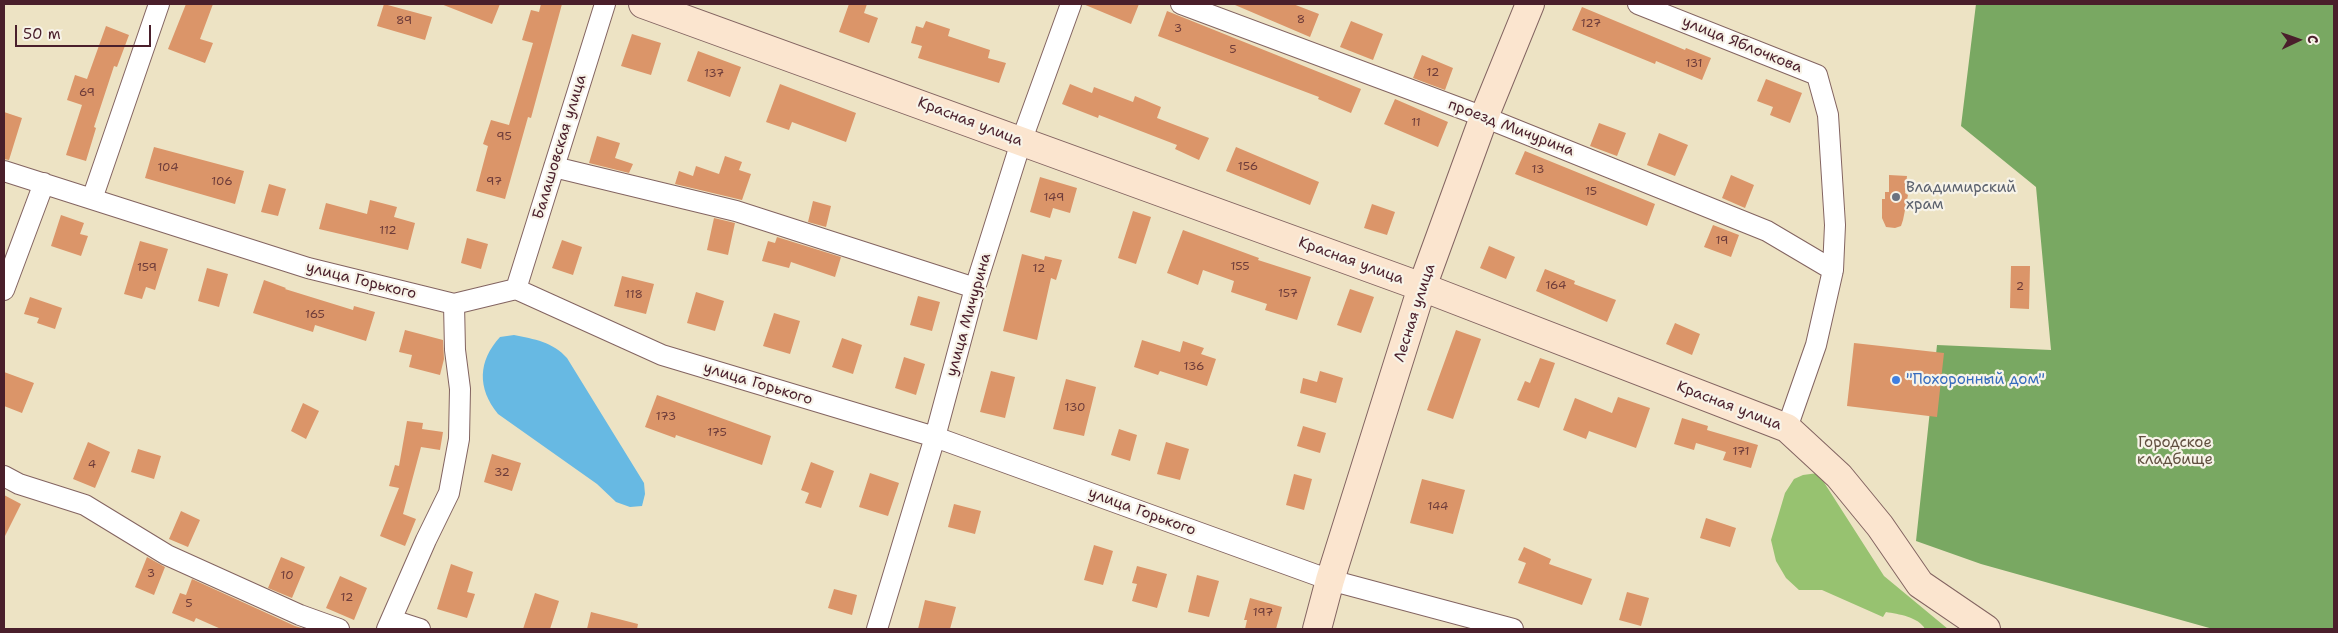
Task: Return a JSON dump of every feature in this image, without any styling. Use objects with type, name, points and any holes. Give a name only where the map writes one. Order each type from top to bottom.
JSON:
[{"type":"main road","name":"Красная улица","points":[[643,4],[1422,287],[1787,428],[1839,476],[1880,526],[1920,584],[1986,629]]},
{"type":"main road","name":"Лесная улица","points":[[1318,629],[1330,580],[1422,287],[1484,117],[1530,4]]},
{"type":"street","points":[[92,199],[159,4]]},
{"type":"street","name":"Балашовская улица","points":[[516,289],[605,4]]},
{"type":"street","name":"улица Мичурина","points":[[877,629],[935,437],[975,288],[1021,142],[1071,4]]},
{"type":"street","name":"проезд Мичурина","points":[[1181,4],[1484,117],[1767,230],[1833,270]]},
{"type":"street","name":"улица Яблочкова","points":[[1638,4],[1817,75],[1828,115],[1835,225],[1833,270]]},
{"type":"street","points":[[554,167],[736,211],[975,288]]},
{"type":"street","name":"улица Горького","points":[[4,170],[308,268],[454,304],[516,289],[662,355],[935,437],[1330,580],[1513,629]]},
{"type":"street","points":[[4,290],[44,184]]},
{"type":"street","points":[[1787,428],[1816,345],[1833,270]]},
{"type":"street","points":[[420,629],[389,625],[426,540],[449,494],[459,439],[460,390],[455,350],[454,304]]},
{"type":"street","points":[[4,476],[19,484],[85,506],[167,556],[300,615],[339,629]]},
{"type":"green space","name":"Городское кладбище","points":[[1976,4],[2334,4],[2334,629],[2213,629],[1981,564],[1916,541],[1937,345],[2051,350],[2036,187],[1961,126]]},
{"type":"green space","points":[[1818,473],[1884,576],[1948,629],[1925,629],[1913,619],[1886,612],[1883,617],[1822,590],[1799,590],[1786,578],[1776,561],[1771,540],[1785,493],[1794,479],[1803,475]]},
{"type":"water","points":[[514,335],[536,340],[556,348],[567,358],[644,483],[645,494],[642,506],[630,507],[616,502],[597,484],[498,414],[486,394],[483,375],[484,365],[487,356],[500,337]]},
{"type":"building","points":[[186,4],[213,4],[200,39],[213,43],[205,63],[168,49]]},
{"type":"building","points":[[384,4],[432,17],[425,40],[377,26]]},
{"type":"building","points":[[441,4],[500,4],[492,24]]},
{"type":"building","points":[[541,4],[562,4],[531,118],[528,117],[505,199],[476,191],[488,146],[483,144],[491,120],[509,125],[533,43],[522,40],[531,10],[539,12]]},
{"type":"building","points":[[849,4],[867,4],[864,13],[878,18],[869,43],[839,32]]},
{"type":"building","points":[[1083,4],[1139,4],[1131,24]]},
{"type":"building","points":[[1293,4],[1319,14],[1310,37],[1235,5]]},
{"type":"building","points":[[1582,7],[1685,50],[1686,48],[1711,58],[1702,80],[1656,61],[1655,64],[1572,30]]},
{"type":"building","points":[[1167,11],[1361,89],[1351,113],[1318,99],[1319,97],[1158,36]]},
{"type":"building","points":[[926,21],[950,29],[948,36],[990,50],[988,58],[1006,63],[999,83],[918,58],[922,46],[911,43],[916,26],[923,28]]},
{"type":"building","points":[[1351,21],[1383,34],[1373,60],[1340,47]]},
{"type":"building","points":[[106,26],[129,35],[117,67],[114,66],[94,127],[96,128],[86,161],[66,155],[82,105],[67,100],[75,75],[87,79]]},
{"type":"building","points":[[632,34],[661,43],[651,75],[621,66]]},
{"type":"building","points":[[698,51],[741,67],[730,97],[687,81]]},
{"type":"building","points":[[1422,55],[1453,68],[1445,90],[1413,78]]},
{"type":"building","points":[[1766,79],[1802,93],[1790,123],[1770,115],[1773,107],[1757,101]]},
{"type":"building","points":[[780,84],[856,113],[846,142],[792,122],[789,130],[766,122]]},
{"type":"building","points":[[1070,84],[1092,93],[1094,87],[1133,102],[1135,96],[1161,107],[1157,118],[1209,138],[1199,160],[1175,149],[1177,145],[1099,115],[1098,118],[1062,104]]},
{"type":"building","points":[[1395,99],[1448,122],[1438,147],[1384,124]]},
{"type":"building","points":[[4,112],[22,118],[9,160],[4,159]]},
{"type":"building","points":[[1599,123],[1626,133],[1617,156],[1590,146]]},
{"type":"building","points":[[1659,133],[1688,145],[1675,176],[1647,165]]},
{"type":"building","points":[[597,136],[620,143],[615,158],[633,164],[629,173],[589,163]]},
{"type":"building","points":[[154,147],[244,171],[235,204],[145,178]]},
{"type":"building","points":[[1236,147],[1319,182],[1310,205],[1226,171]]},
{"type":"building","points":[[1525,151],[1655,204],[1647,226],[1515,174]]},
{"type":"building","points":[[725,156],[742,162],[739,170],[751,174],[742,200],[675,184],[679,171],[693,176],[696,166],[719,174]]},
{"type":"building","points":[[1731,175],[1754,185],[1745,208],[1722,198]]},
{"type":"building","name":"Владимирский храм","points":[[1889,175],[1907,176],[1905,193],[1908,195],[1903,220],[1901,226],[1895,228],[1886,227],[1882,218],[1882,199],[1885,199],[1885,192],[1889,192]]},
{"type":"building","points":[[1040,177],[1077,188],[1070,213],[1053,208],[1050,218],[1030,212]]},
{"type":"building","points":[[269,184],[286,189],[278,216],[261,212]]},
{"type":"building","points":[[370,200],[397,207],[394,217],[415,223],[408,250],[319,229],[326,203],[367,214]]},
{"type":"building","points":[[813,201],[831,206],[826,227],[808,222]]},
{"type":"building","points":[[1372,204],[1395,212],[1387,235],[1364,228]]},
{"type":"building","points":[[1133,211],[1151,217],[1136,264],[1118,258]]},
{"type":"building","points":[[61,215],[84,223],[80,234],[88,236],[81,256],[51,246]]},
{"type":"building","points":[[714,218],[735,223],[728,255],[707,250]]},
{"type":"building","points":[[1713,225],[1739,235],[1731,257],[1704,247]]},
{"type":"building","points":[[1183,230],[1259,258],[1258,260],[1311,277],[1297,320],[1265,310],[1267,304],[1231,292],[1234,281],[1203,270],[1198,285],[1167,273]]},
{"type":"building","points":[[777,237],[841,257],[835,277],[791,262],[789,268],[762,261],[768,241],[775,243]]},
{"type":"building","points":[[467,238],[488,244],[481,269],[461,263]]},
{"type":"building","points":[[562,240],[582,247],[573,275],[552,268]]},
{"type":"building","points":[[140,241],[168,249],[155,290],[146,287],[142,299],[124,294]]},
{"type":"building","points":[[1489,246],[1515,257],[1506,279],[1480,268]]},
{"type":"building","points":[[1022,254],[1044,260],[1045,256],[1062,260],[1056,280],[1051,278],[1037,340],[1003,331]]},
{"type":"building","points":[[2011,266],[2030,266],[2029,309],[2010,308]]},
{"type":"building","points":[[207,268],[228,274],[219,307],[198,301]]},
{"type":"building","points":[[1545,269],[1575,281],[1574,284],[1616,300],[1607,322],[1536,291]]},
{"type":"building","points":[[622,276],[654,284],[646,314],[614,306]]},
{"type":"building","points":[[264,280],[285,289],[353,310],[354,306],[375,312],[366,341],[315,325],[313,332],[253,313]]},
{"type":"building","points":[[1350,289],[1374,297],[1361,333],[1337,325]]},
{"type":"building","points":[[696,292],[724,301],[715,331],[687,323]]},
{"type":"building","points":[[918,296],[940,302],[932,331],[910,325]]},
{"type":"building","points":[[30,297],[62,308],[55,329],[37,323],[39,318],[24,314]]},
{"type":"building","points":[[774,313],[800,321],[790,354],[763,346]]},
{"type":"building","points":[[1675,323],[1700,334],[1692,355],[1666,344]]},
{"type":"building","points":[[405,330],[443,340],[444,359],[440,375],[409,367],[412,355],[399,352]]},
{"type":"building","points":[[1456,330],[1481,339],[1453,419],[1427,410]]},
{"type":"building","points":[[842,338],[862,345],[853,374],[832,367]]},
{"type":"building","points":[[1142,340],[1180,352],[1183,341],[1204,348],[1201,354],[1216,359],[1207,386],[1160,371],[1158,375],[1134,367]]},
{"type":"building","name":"\"Похоронный дом\"","points":[[1854,343],[1944,353],[1937,417],[1847,406]]},
{"type":"building","points":[[904,357],[925,364],[916,395],[895,388]]},
{"type":"building","points":[[1540,358],[1555,363],[1539,408],[1517,400],[1525,381],[1530,383]]},
{"type":"building","points":[[991,371],[1015,377],[1005,418],[980,412]]},
{"type":"building","points":[[1320,371],[1343,378],[1336,403],[1300,393],[1303,378],[1317,382]]},
{"type":"building","points":[[4,372],[34,383],[22,413],[4,406]]},
{"type":"building","points":[[1066,379],[1096,387],[1084,436],[1053,429]]},
{"type":"building","points":[[657,395],[771,436],[762,465],[676,435],[675,438],[645,427]]},
{"type":"building","points":[[1618,397],[1650,408],[1636,448],[1589,431],[1586,439],[1563,430],[1575,398],[1612,413]]},
{"type":"building","points":[[303,403],[319,411],[306,439],[291,431]]},
{"type":"building","points":[[1682,418],[1708,426],[1707,430],[1758,445],[1751,468],[1723,460],[1726,452],[1696,443],[1694,450],[1674,444]]},
{"type":"building","points":[[407,421],[423,423],[422,429],[443,432],[440,450],[421,447],[403,514],[416,519],[405,546],[380,536],[399,488],[389,486],[395,465],[399,466]]},
{"type":"building","points":[[1303,426],[1326,433],[1320,453],[1297,446]]},
{"type":"building","points":[[1119,429],[1137,435],[1130,461],[1111,455]]},
{"type":"building","points":[[88,442],[110,452],[95,488],[73,479]]},
{"type":"building","points":[[1166,442],[1189,449],[1180,480],[1157,474]]},
{"type":"building","points":[[138,449],[161,456],[154,479],[131,472]]},
{"type":"building","points":[[492,454],[521,463],[512,491],[484,482]]},
{"type":"building","points":[[811,462],[834,471],[821,508],[805,503],[809,493],[801,490]]},
{"type":"building","points":[[870,473],[899,483],[888,516],[859,507]]},
{"type":"building","points":[[1294,474],[1312,479],[1304,510],[1286,505]]},
{"type":"building","points":[[1422,479],[1465,490],[1453,534],[1410,523]]},
{"type":"building","points":[[4,495],[21,504],[4,538]]},
{"type":"building","points":[[954,504],[981,511],[975,534],[948,527]]},
{"type":"building","points":[[181,511],[200,520],[188,547],[169,539]]},
{"type":"building","points":[[1706,518],[1736,528],[1730,547],[1700,538]]},
{"type":"building","points":[[1094,545],[1113,551],[1103,585],[1084,580]]},
{"type":"building","points":[[1524,547],[1551,559],[1549,564],[1592,579],[1582,605],[1518,583],[1526,563],[1518,560]]},
{"type":"building","points":[[147,557],[165,567],[154,595],[135,587]]},
{"type":"building","points":[[281,557],[305,567],[292,598],[268,588]]},
{"type":"building","points":[[451,564],[473,572],[467,592],[475,594],[467,618],[437,609]]},
{"type":"building","points":[[1137,566],[1167,574],[1157,608],[1132,601],[1137,584],[1132,583]]},
{"type":"building","points":[[1197,575],[1219,581],[1209,617],[1188,612]]},
{"type":"building","points":[[340,576],[367,588],[354,620],[326,608]]},
{"type":"building","points":[[192,579],[305,629],[221,629],[196,618],[194,622],[172,613],[180,593],[186,595]]},
{"type":"building","points":[[834,589],[857,595],[852,615],[828,608]]},
{"type":"building","points":[[1627,592],[1649,598],[1641,626],[1619,620]]},
{"type":"building","points":[[535,593],[559,601],[550,629],[523,629]]},
{"type":"building","points":[[1250,598],[1282,607],[1276,629],[1245,629],[1247,620],[1244,620]]},
{"type":"building","points":[[925,600],[956,607],[950,629],[918,629]]},
{"type":"building","points":[[591,612],[638,624],[637,629],[587,629]]},
{"type":"place","name":"Владимирский храм","points":[[1896,197]]},
{"type":"place","name":"\"Похоронный дом\"","points":[[1896,380]]}]
